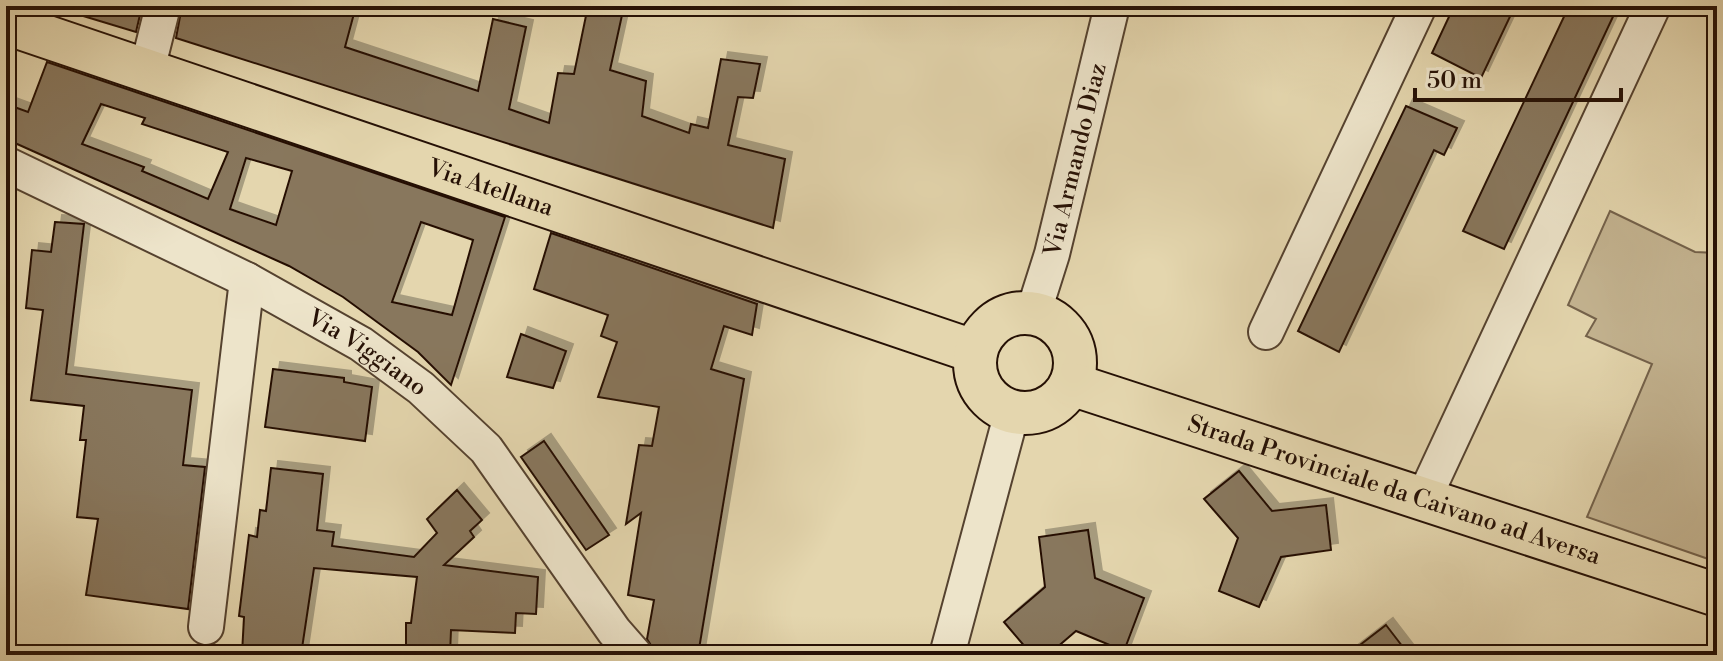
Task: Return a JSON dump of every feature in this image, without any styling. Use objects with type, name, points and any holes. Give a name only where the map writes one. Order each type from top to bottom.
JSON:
[{"type":"main road","name":"Via Atellana","points":[[6,23],[976,352]]},
{"type":"main road","points":[[1018,314],[1033,314],[1050,320],[1065,332],[1074,358],[1071,384],[1061,399],[1046,409],[1029,413],[1012,412],[995,403],[982,389],[975,371],[976,352],[991,326],[1018,314]]},
{"type":"main road","name":"Strada Provinciale da Caivano ad Aversa","points":[[1071,384],[1717,595]]},
{"type":"street","points":[[147,70],[163,6]]},
{"type":"street","name":"Via Armando Diaz","points":[[1033,314],[1052,254],[1112,6]]},
{"type":"street","points":[[1266,332],[1419,6]]},
{"type":"street","points":[[1423,500],[1653,6]]},
{"type":"street","name":"Via Viggiano","points":[[6,164],[247,280],[361,344],[421,388],[486,449],[621,647]]},
{"type":"street","points":[[206,627],[247,280]]},
{"type":"street","points":[[947,655],[1012,412]]},
{"type":"shaded area","points":[[1610,211],[1695,252],[1717,253],[1717,562],[1587,517],[1652,364],[1586,336],[1596,319],[1568,305]]},
{"type":"building","points":[[71,6],[142,6],[136,32],[70,12]]},
{"type":"building","points":[[182,6],[356,6],[345,47],[478,91],[493,19],[526,27],[509,109],[549,123],[558,73],[574,74],[588,6],[624,6],[610,70],[646,81],[642,116],[689,133],[691,124],[708,128],[721,59],[760,64],[753,98],[738,97],[728,145],[785,159],[773,228],[176,38]]},
{"type":"building","points":[[1454,6],[1515,6],[1481,78],[1432,53]]},
{"type":"building","points":[[1569,6],[1618,6],[1504,249],[1463,231]]},
{"type":"building","points":[[47,62],[505,217],[451,385],[418,352],[343,297],[289,266],[6,139],[6,104],[28,112]],"holes":[[[101,104],[145,118],[142,124],[228,152],[208,199],[142,171],[144,167],[82,144]],[[246,158],[292,171],[276,225],[230,209]],[[421,222],[473,240],[452,315],[392,302]]]},
{"type":"building","points":[[1406,106],[1457,128],[1444,155],[1434,150],[1339,352],[1298,331]]},
{"type":"building","points":[[55,222],[84,224],[66,374],[192,390],[183,465],[205,467],[188,609],[86,595],[98,519],[77,517],[86,440],[80,440],[84,406],[31,400],[43,310],[26,308],[32,250],[51,252]]},
{"type":"building","points":[[551,233],[757,304],[752,335],[724,326],[711,369],[744,379],[698,655],[661,655],[654,650],[647,639],[654,600],[628,595],[641,513],[626,524],[639,445],[652,446],[659,407],[598,397],[617,342],[601,336],[608,315],[534,289]]},
{"type":"building","points":[[521,334],[566,351],[553,388],[507,377]]},
{"type":"building","points":[[273,369],[344,378],[344,382],[372,387],[365,441],[265,427]]},
{"type":"building","points":[[544,441],[609,535],[586,550],[521,457]]},
{"type":"building","points":[[271,468],[323,474],[317,530],[334,532],[332,546],[414,557],[437,533],[427,519],[457,490],[482,520],[470,531],[474,537],[444,565],[538,577],[536,614],[516,613],[515,633],[451,630],[450,655],[406,655],[406,623],[411,623],[417,577],[314,568],[301,655],[242,654],[244,617],[239,616],[249,535],[257,537],[260,510],[266,511]]},
{"type":"building","points":[[1239,471],[1272,511],[1326,505],[1331,550],[1281,557],[1259,607],[1219,591],[1238,538],[1204,499]]},
{"type":"building","points":[[1088,530],[1095,578],[1144,598],[1124,651],[1076,631],[1048,655],[1032,655],[1004,622],[1045,587],[1039,537]]},
{"type":"building","points":[[1386,625],[1409,655],[1347,655]]}]
